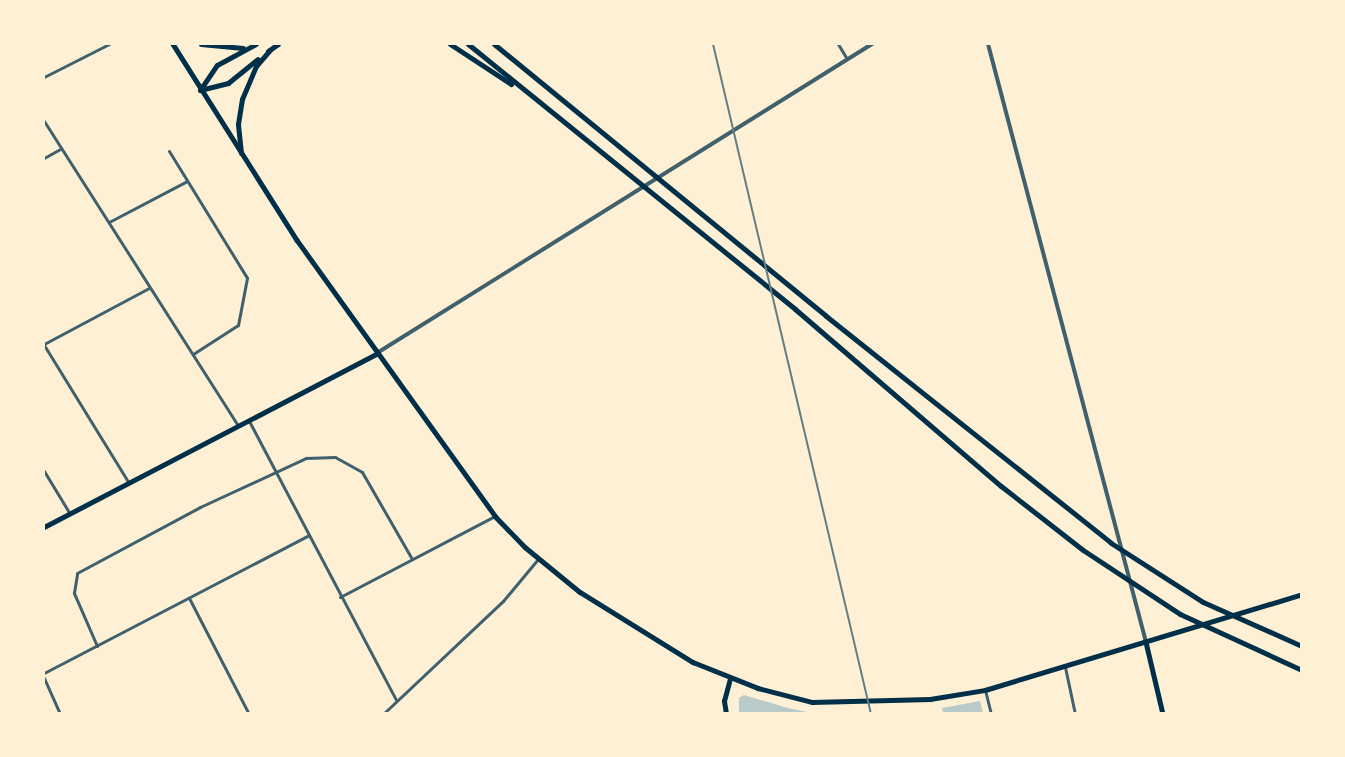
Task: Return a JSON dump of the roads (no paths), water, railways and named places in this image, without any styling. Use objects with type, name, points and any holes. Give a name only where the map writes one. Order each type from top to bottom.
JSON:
[{"type":"highway","points":[[201,44],[232,49],[253,45]]},
{"type":"highway","points":[[200,90],[228,82],[278,44]]},
{"type":"highway","points":[[450,44],[535,99]]},
{"type":"highway","points":[[468,44],[795,309],[1001,486],[1098,561],[1188,619],[1302,670]]},
{"type":"highway","points":[[494,44],[1031,481],[1133,558],[1215,608],[1302,646]]},
{"type":"highway","points":[[200,90],[217,65],[253,45]]},
{"type":"highway","points":[[241,153],[238,124],[242,99],[256,66],[270,50]]},
{"type":"main road","points":[[173,44],[241,153],[376,354],[495,516],[538,559],[630,626],[730,678],[788,697],[829,704],[918,700],[985,690],[1146,642],[1178,629],[1302,594]]},
{"type":"main road","points":[[44,527],[376,354]]},
{"type":"main road","points":[[1146,642],[1163,714]]},
{"type":"main road","points":[[726,714],[724,701],[730,678]]},
{"type":"street","points":[[44,77],[109,44]]},
{"type":"street","points":[[838,44],[847,59]]},
{"type":"street","points":[[376,354],[872,44]]},
{"type":"street","points":[[988,44],[1146,642]]},
{"type":"street","points":[[44,120],[60,149],[238,426]]},
{"type":"street","points":[[44,158],[60,149]]},
{"type":"street","points":[[169,151],[248,283],[238,325],[192,354]]},
{"type":"street","points":[[109,222],[187,180]]},
{"type":"street","points":[[129,483],[44,344],[149,288]]},
{"type":"street","points":[[249,421],[307,536],[396,700]]},
{"type":"street","points":[[97,646],[74,593],[77,573],[274,470],[320,456],[350,463],[372,484],[412,559]]},
{"type":"street","points":[[44,471],[70,514]]},
{"type":"street","points":[[340,597],[495,516]]},
{"type":"street","points":[[44,673],[307,536]]},
{"type":"street","points":[[383,714],[502,601],[538,559]]},
{"type":"street","points":[[189,598],[249,714]]},
{"type":"street","points":[[1064,665],[1075,714]]},
{"type":"street","points":[[44,678],[60,714]]},
{"type":"street","points":[[985,690],[991,714]]},
{"type":"railway","points":[[713,44],[871,714]]}]
